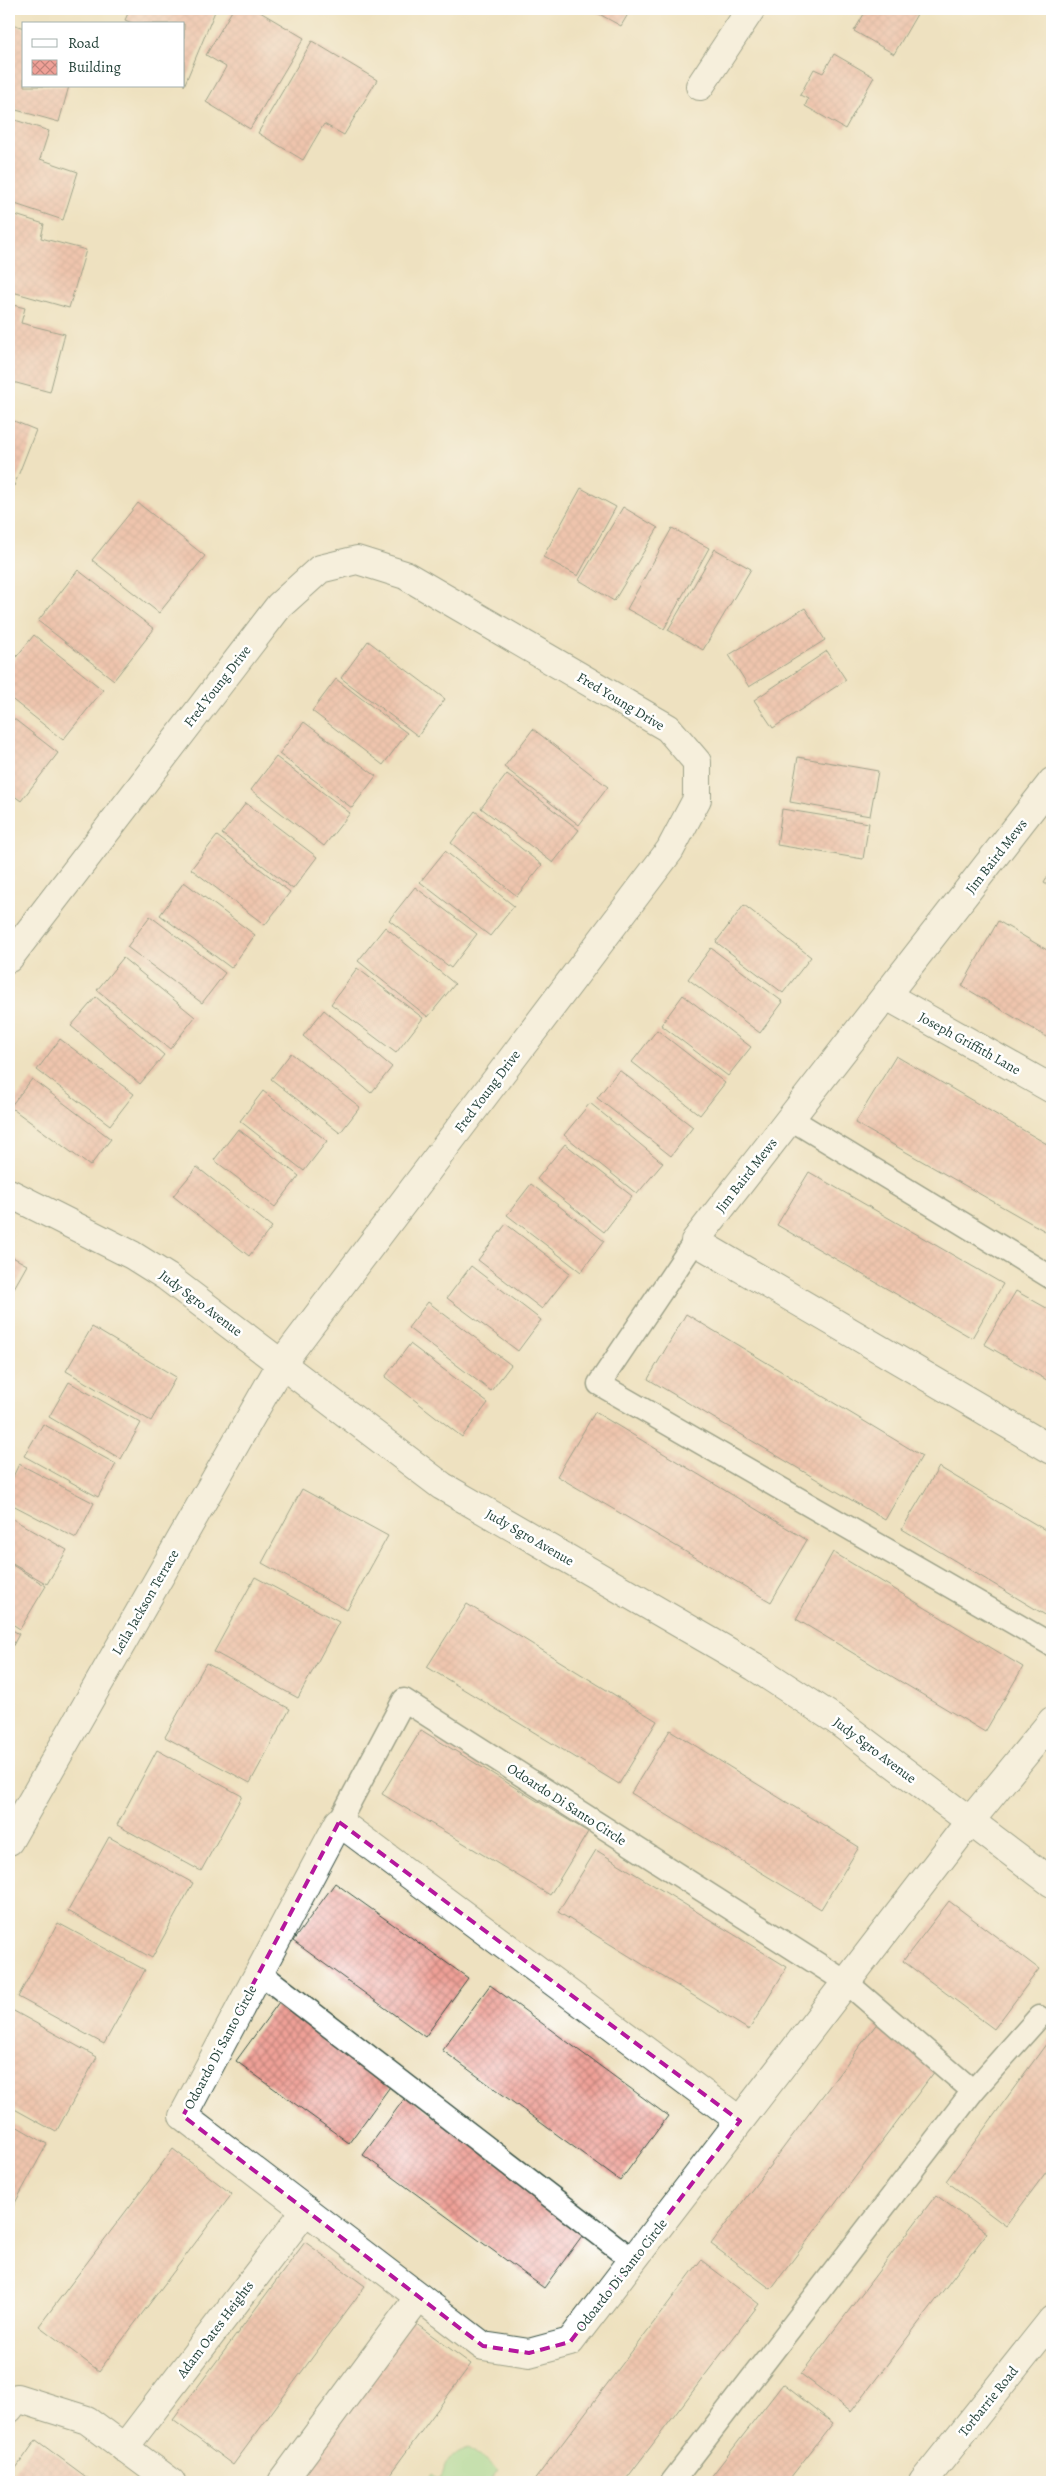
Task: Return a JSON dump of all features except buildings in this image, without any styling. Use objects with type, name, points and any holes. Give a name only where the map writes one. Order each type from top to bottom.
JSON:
[{"type":"street","points":[[700,86],[750,9]]},
{"type":"street","name":"Fred Young Drive","points":[[9,958],[279,606],[320,569],[357,560],[405,575],[668,728],[697,762],[697,799],[670,850],[281,1364]]},
{"type":"street","name":"Jim Baird Mews","points":[[695,1241],[1052,782]]},
{"type":"street","name":"Joseph Griffith Lane","points":[[887,996],[1052,1089]]},
{"type":"street","name":"Judy Sgro Avenue","points":[[9,1193],[132,1256],[167,1277],[442,1486],[755,1668],[836,1720],[1052,1883]]},
{"type":"street","points":[[695,1241],[1052,1450]]},
{"type":"street","name":"Leila Jackson Terrace","points":[[9,1841],[281,1364]]},
{"type":"street","points":[[970,1820],[1052,1721]]},
{"type":"street","name":"Odoardo Di Santo Circle","points":[[339,1822],[183,2116],[484,2346],[529,2353],[570,2342],[970,1820]]},
{"type":"street","points":[[339,1822],[740,2121]]},
{"type":"street","name":"Adam Oates Heights","points":[[124,2448],[306,2210]]},
{"type":"street","points":[[282,2482],[419,2297]]},
{"type":"street","name":"Torbarrie Road","points":[[923,2482],[1052,2320]]},
{"type":"street","points":[[9,2408],[17,2398],[87,2420],[171,2482]]},
{"type":"lane","points":[[791,1119],[1052,1278]]},
{"type":"lane","points":[[695,1241],[599,1384],[1052,1645]]},
{"type":"lane","name":"Odoardo Di Santo Circle","points":[[339,1822],[404,1700],[846,1982]]},
{"type":"lane","points":[[260,1972],[633,2260]]},
{"type":"lane","points":[[846,1982],[973,2091]]},
{"type":"lane","points":[[672,2482],[973,2091],[1038,2017]]},
{"type":"highlighted area","points":[[339,1822],[740,2121],[570,2342],[529,2353],[483,2346],[183,2116]]},
{"type":"green space","points":[[469,2448],[498,2470],[489,2482],[424,2482],[431,2473],[438,2478],[441,2477],[451,2458]]}]
